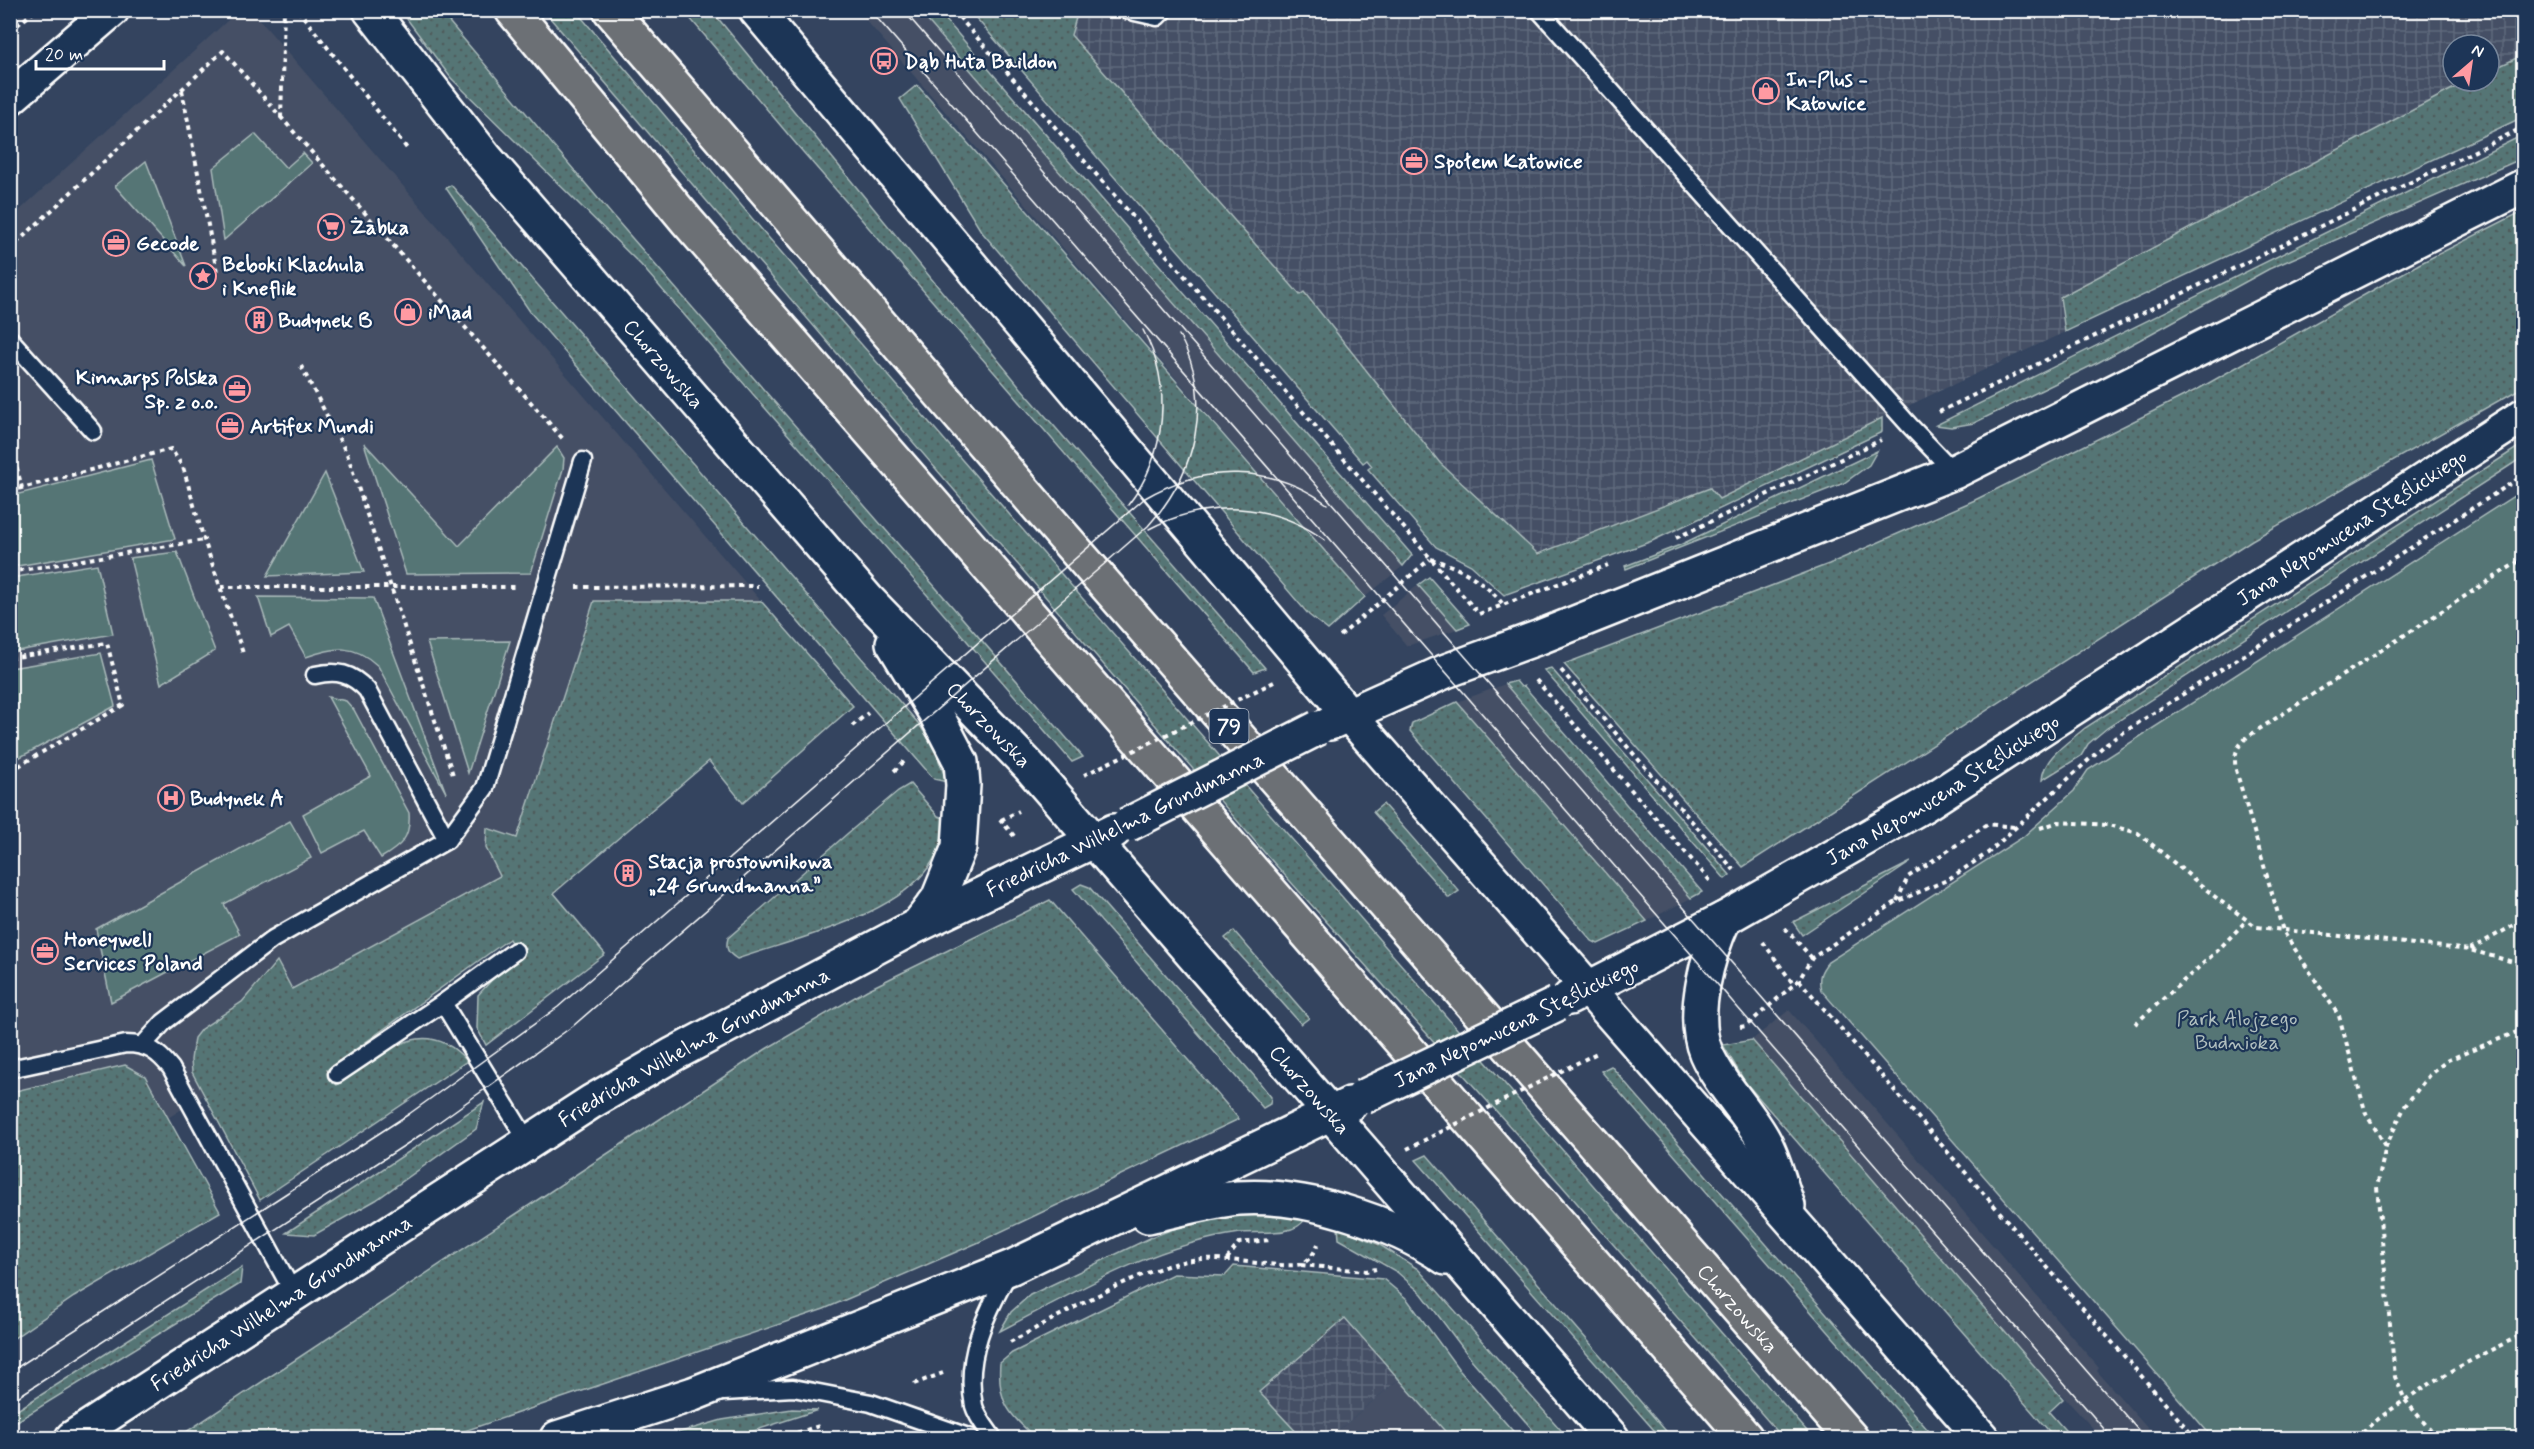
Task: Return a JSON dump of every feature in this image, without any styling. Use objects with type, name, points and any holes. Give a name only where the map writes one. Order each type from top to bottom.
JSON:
[{"type":"main road","points":[[10,98],[112,10]]},
{"type":"main road","name":"Chorzowska","points":[[370,10],[485,157],[868,600],[1029,766],[1612,1438]]},
{"type":"main road","points":[[512,10],[687,221],[1746,1438]]},
{"type":"main road","name":"Chorzowska","points":[[610,10],[1077,553],[1851,1438]]},
{"type":"main road","points":[[756,10],[1349,715],[1982,1438]]},
{"type":"main road","points":[[1349,715],[1446,671],[1540,638],[1954,472],[2523,186]]},
{"type":"main road","name":"Jana Nepomucena Stęślickiego","points":[[1330,1113],[1588,989],[1724,919],[1924,805],[2523,415]]},
{"type":"main road","points":[[868,600],[935,712],[961,762],[963,785],[959,847],[938,899],[918,925]]},
{"type":"main road","name":"Friedricha Wilhelma Grundmanna","points":[[72,1438],[528,1142],[674,1054],[918,925],[1095,841],[1318,728],[1349,715]]},
{"type":"main road","points":[[1724,919],[1713,942],[1706,967],[1700,1017],[1702,1036],[1707,1053],[1765,1142],[1794,1224]]},
{"type":"main road","points":[[557,1438],[693,1394],[1012,1267],[1330,1113]]},
{"type":"main road","points":[[1094,1228],[1239,1198],[1294,1201],[1379,1222],[1427,1245],[1471,1275]]},
{"type":"lane","points":[[1126,10],[1157,17],[1164,10]]},
{"type":"lane","points":[[1539,10],[1910,426],[1954,472]]},
{"type":"lane","points":[[10,339],[93,431]]},
{"type":"lane","points":[[144,1044],[164,1022],[273,939],[447,840],[485,788],[584,461]]},
{"type":"lane","points":[[315,675],[330,671],[345,674],[357,680],[367,690],[447,840]]},
{"type":"lane","points":[[337,1074],[443,1003],[515,951]]},
{"type":"lane","points":[[443,1003],[528,1142]]},
{"type":"lane","points":[[10,1069],[126,1044],[144,1044],[160,1055],[171,1068],[294,1294]]},
{"type":"lane","points":[[993,1438],[974,1407],[972,1360],[986,1314],[1012,1267]]},
{"type":"lane","points":[[693,1394],[793,1388],[871,1403],[970,1438]]},
{"type":"path","points":[[10,31],[36,10]]},
{"type":"path","points":[[175,10],[177,13],[180,10]]},
{"type":"path","points":[[281,118],[284,10]]},
{"type":"path","points":[[298,10],[409,151]]},
{"type":"path","points":[[953,10],[1484,620]]},
{"type":"path","points":[[10,249],[223,51],[584,461]]},
{"type":"path","points":[[182,89],[217,272]]},
{"type":"path","points":[[1668,542],[2523,127]]},
{"type":"path","points":[[301,366],[347,454],[466,814]]},
{"type":"path","points":[[10,441],[22,488]]},
{"type":"path","points":[[10,491],[171,449],[183,467],[204,540],[243,653]]},
{"type":"path","points":[[1746,1026],[1799,980],[1812,958],[1896,902],[1952,877],[1991,850],[2107,743],[2523,475]]},
{"type":"path","points":[[10,572],[204,540]]},
{"type":"path","points":[[2386,1146],[2366,1114],[2339,1016],[2283,932],[2236,770],[2235,753],[2238,746],[2250,735],[2523,558]]},
{"type":"path","points":[[1430,559],[1454,566],[1469,574],[1510,612]]},
{"type":"path","points":[[1340,636],[1430,559]]},
{"type":"path","points":[[1479,614],[1613,563]]},
{"type":"path","points":[[221,587],[758,586]]},
{"type":"path","points":[[10,658],[107,644],[123,705],[10,771]]},
{"type":"path","points":[[1559,667],[1736,872]]},
{"type":"path","points":[[1531,675],[1714,885]]},
{"type":"path","points":[[1084,775],[1276,681]]},
{"type":"path","points":[[852,726],[868,713]]},
{"type":"path","points":[[894,771],[907,759]]},
{"type":"path","points":[[1001,820],[1022,809]]},
{"type":"path","points":[[2040,828],[2059,822],[2108,825],[2138,833],[2257,927],[2283,932],[2348,936],[2470,950],[2523,965]]},
{"type":"path","points":[[1896,902],[1908,877],[1988,824],[2015,827]]},
{"type":"path","points":[[2135,1024],[2217,951],[2247,920]]},
{"type":"path","points":[[2470,950],[2523,920]]},
{"type":"path","points":[[1782,925],[1812,958]]},
{"type":"path","points":[[1760,939],[1794,985]]},
{"type":"path","points":[[1799,980],[2195,1438]]},
{"type":"path","points":[[2437,1438],[2405,1400],[2395,1377],[2381,1252],[2377,1187],[2386,1146],[2405,1106],[2430,1075],[2448,1060],[2523,1029]]},
{"type":"path","points":[[1407,1149],[1599,1052]]},
{"type":"path","points":[[1227,1259],[1239,1243],[1279,1239]]},
{"type":"path","points":[[1298,1265],[1311,1257],[1318,1242]]},
{"type":"path","points":[[1001,1347],[1159,1268],[1190,1260],[1227,1259],[1366,1271],[1376,1269]]},
{"type":"path","points":[[2355,1438],[2405,1400],[2459,1365],[2523,1334]]},
{"type":"path","points":[[913,1384],[954,1369]]},
{"type":"shaded area","points":[[1075,10],[2523,11],[2523,117],[1882,418],[1719,499],[1710,488],[1539,554],[1440,463],[1304,292],[1300,295],[1070,34],[1076,18]]},
{"type":"shaded area","points":[[238,11],[252,11],[761,601],[594,601],[517,838],[487,829],[486,848],[501,876],[291,989],[277,961],[242,1002],[194,1038],[192,1072],[204,1095],[55,1190],[10,1214],[10,219]]},
{"type":"shaded area","points":[[858,11],[919,11],[1403,566],[1365,597]]},
{"type":"shaded area","points":[[1418,585],[1457,629],[1407,646],[1381,615]]},
{"type":"shaded area","points":[[1505,684],[1691,898],[1647,921],[1457,702]]},
{"type":"shaded area","points":[[1789,1010],[2099,1368],[2097,1371],[2156,1438],[2102,1438],[2003,1332],[1798,1096],[1752,1040]]},
{"type":"shaded area","points":[[1345,1318],[1399,1379],[1329,1438],[1302,1438],[1259,1392]]},
{"type":"shaded area","points":[[1399,1379],[1451,1438],[1329,1438]]},
{"type":"green space","points":[[401,11],[440,11],[612,215],[1083,757],[1072,762],[641,265],[451,78]]},
{"type":"green space","points":[[544,11],[576,11],[768,237],[1813,1438],[1783,1438],[1506,1122],[1264,852]]},
{"type":"green space","points":[[684,11],[712,11],[1021,388],[1265,668],[1254,672],[797,145]]},
{"type":"green space","points":[[919,11],[938,11],[1412,555],[1403,566]]},
{"type":"green space","points":[[970,11],[1075,11],[1076,18],[1071,35],[1300,295],[1304,292],[1440,463],[1538,554],[1710,488],[1719,499],[1882,418],[1882,432],[1652,541],[1504,595],[1471,565],[1436,547],[1368,469],[1372,466],[1367,460],[1363,463]]},
{"type":"green space","points":[[2523,55],[2523,117],[2065,332],[2060,297],[2445,93],[2501,93],[2501,65]]},
{"type":"green space","points":[[917,85],[1365,597],[1328,630],[1309,615],[981,231],[900,99]]},
{"type":"green space","points":[[255,134],[286,168],[303,153],[312,163],[224,240],[213,168]]},
{"type":"green space","points":[[2523,135],[2523,158],[2269,269],[2099,362],[1974,423],[1951,427],[1936,425]]},
{"type":"green space","points":[[146,161],[186,266],[115,186]]},
{"type":"green space","points":[[451,185],[918,723],[933,745],[947,782],[934,779],[531,313],[446,188]]},
{"type":"green space","points":[[2523,211],[2523,387],[2252,540],[1743,867],[1564,664],[1829,564],[1975,500],[2200,388],[2419,264]]},
{"type":"green space","points":[[364,443],[459,546],[557,447],[564,458],[563,469],[531,573],[406,574]]},
{"type":"green space","points":[[2523,444],[2523,457],[2107,728],[2088,744],[2081,756],[2042,780],[2043,772],[2052,757],[2085,728]]},
{"type":"green space","points":[[1877,451],[1869,465],[1844,483],[1626,569],[1625,566],[1680,545]]},
{"type":"green space","points":[[151,460],[175,539],[11,567],[11,496]]},
{"type":"green space","points":[[325,473],[364,572],[267,576]]},
{"type":"green space","name":"Park Alojzego Budnioka","points":[[2523,490],[2523,1438],[2213,1438],[1821,990],[1820,975],[1828,962],[2023,837],[2074,791],[2088,770]]},
{"type":"green space","points":[[177,552],[215,651],[161,684],[130,558]]},
{"type":"green space","points":[[97,564],[113,634],[11,652],[11,578]]},
{"type":"green space","points":[[1429,577],[1470,624],[1457,629],[1418,585]]},
{"type":"green space","points":[[258,597],[373,598],[446,793],[378,666],[361,653],[344,649],[335,649],[306,657],[289,627],[271,637]]},
{"type":"green space","points":[[594,601],[761,601],[853,706],[743,803],[709,761],[554,893],[605,954],[486,1045],[477,1028],[478,995],[500,971],[521,958],[509,939],[327,1070],[337,1085],[385,1051],[418,1039],[434,1040],[451,1046],[467,1061],[260,1200],[192,1072],[194,1038],[201,1029],[242,1002],[277,961],[292,989],[500,876],[486,848],[487,828],[517,838]]},
{"type":"green space","points":[[510,641],[468,773],[427,642]]},
{"type":"green space","points":[[101,653],[115,706],[11,762],[11,668]]},
{"type":"green space","points":[[1551,668],[1730,875],[1725,879],[1544,670]]},
{"type":"green space","points":[[1516,681],[1521,687],[1524,686],[1702,892],[1691,898],[1505,684]]},
{"type":"green space","points":[[328,697],[346,701],[354,710],[409,813],[408,829],[403,840],[381,858],[364,831],[322,853],[303,814],[371,776]]},
{"type":"green space","points":[[1457,702],[1647,921],[1598,944],[1592,941],[1410,731],[1412,723]]},
{"type":"green space","points":[[910,784],[938,816],[948,819],[933,860],[908,889],[887,903],[837,926],[737,959],[731,955],[727,948],[728,938],[848,833],[898,791]]},
{"type":"green space","points":[[1383,804],[1459,891],[1449,898],[1373,812]]},
{"type":"green space","points":[[290,821],[311,858],[224,904],[240,934],[111,1002],[96,929]]},
{"type":"green space","points":[[1911,862],[1802,935],[1793,922]]},
{"type":"green space","points":[[1081,884],[1089,887],[1256,1078],[1271,1097],[1270,1104],[1263,1108],[1073,889]]},
{"type":"green space","points":[[1050,900],[1239,1119],[977,1243],[824,1309],[444,1438],[177,1438],[766,1049],[867,990]]},
{"type":"green space","points":[[1234,931],[1309,1018],[1301,1024],[1225,938]]},
{"type":"green space","points":[[1752,1040],[2063,1399],[2049,1412],[2072,1438],[2055,1438],[1745,1082],[1723,1045]]},
{"type":"green space","points":[[125,1065],[145,1076],[220,1212],[74,1297],[11,1340],[11,1092]]},
{"type":"green space","points":[[1611,1066],[1935,1438],[1921,1438],[1601,1071]]},
{"type":"green space","points":[[484,1102],[476,1129],[376,1200],[314,1235],[286,1233]]},
{"type":"green space","points":[[1427,1155],[1672,1438],[1661,1438],[1416,1160]]},
{"type":"green space","points":[[1250,1213],[1305,1219],[1300,1225],[1285,1231],[1240,1233],[1208,1239],[1146,1259],[1087,1286],[1000,1331],[1011,1312],[1030,1295],[1150,1238],[1183,1225],[1220,1215]]},
{"type":"green space","points":[[1338,1227],[1380,1245],[1418,1269],[1568,1438],[1540,1438],[1471,1359],[1422,1294],[1397,1272],[1339,1239]]},
{"type":"green space","points":[[1234,1266],[1383,1279],[1407,1299],[1460,1371],[1519,1438],[1451,1438],[1345,1318],[1259,1392],[1302,1438],[1036,1438],[1012,1414],[1003,1398],[1000,1363],[1012,1353],[1173,1274],[1225,1276]]},
{"type":"green space","points":[[242,1267],[240,1284],[11,1425],[11,1414]]},
{"type":"green space","points":[[792,1409],[818,1410],[732,1438],[660,1438],[722,1420]]},
{"type":"tram line","points":[[870,10],[2112,1438]]},
{"type":"tram line","points":[[903,10],[2145,1438]]},
{"type":"tram line","points":[[1128,505],[1151,464],[1158,442],[1161,419],[1162,396],[1159,374],[1153,351],[1143,330]]},
{"type":"tram line","points":[[10,1402],[422,1134],[573,1026],[1148,526],[1165,505],[1178,483],[1195,435],[1198,410],[1196,385],[1190,360],[1179,335]]},
{"type":"tram line","points":[[10,1372],[409,1114],[558,1007],[1145,498],[1190,479],[1214,474],[1237,473],[1284,481],[1327,504]]},
{"type":"tram line","points":[[1149,529],[1171,519],[1193,513],[1216,509],[1239,509],[1284,518],[1305,527],[1325,540]]},
{"type":"place","name":"Dąb Huta Baildon","points":[[884,61]]},
{"type":"place","name":"In-Plus - Katowice","points":[[1766,91]]},
{"type":"place","name":"Społem Katowice","points":[[1414,161]]},
{"type":"place","name":"Żabka","points":[[331,227]]},
{"type":"place","name":"Gecode","points":[[116,243]]},
{"type":"place","name":"Beboki Klachula i Kneflik","points":[[203,276]]},
{"type":"place","name":"iMad","points":[[408,312]]},
{"type":"place","name":"Budynek B","points":[[259,320]]},
{"type":"place","name":"Kinnarps Polska Sp. z o.o.","points":[[237,389]]},
{"type":"place","name":"Artifex Mundi","points":[[230,426]]},
{"type":"place","name":"Budynek A","points":[[171,798]]},
{"type":"place","name":"Stacja prostownikowa „24 Grundmanna”","points":[[628,873]]},
{"type":"place","name":"Honeywell Services Poland","points":[[45,951]]}]
